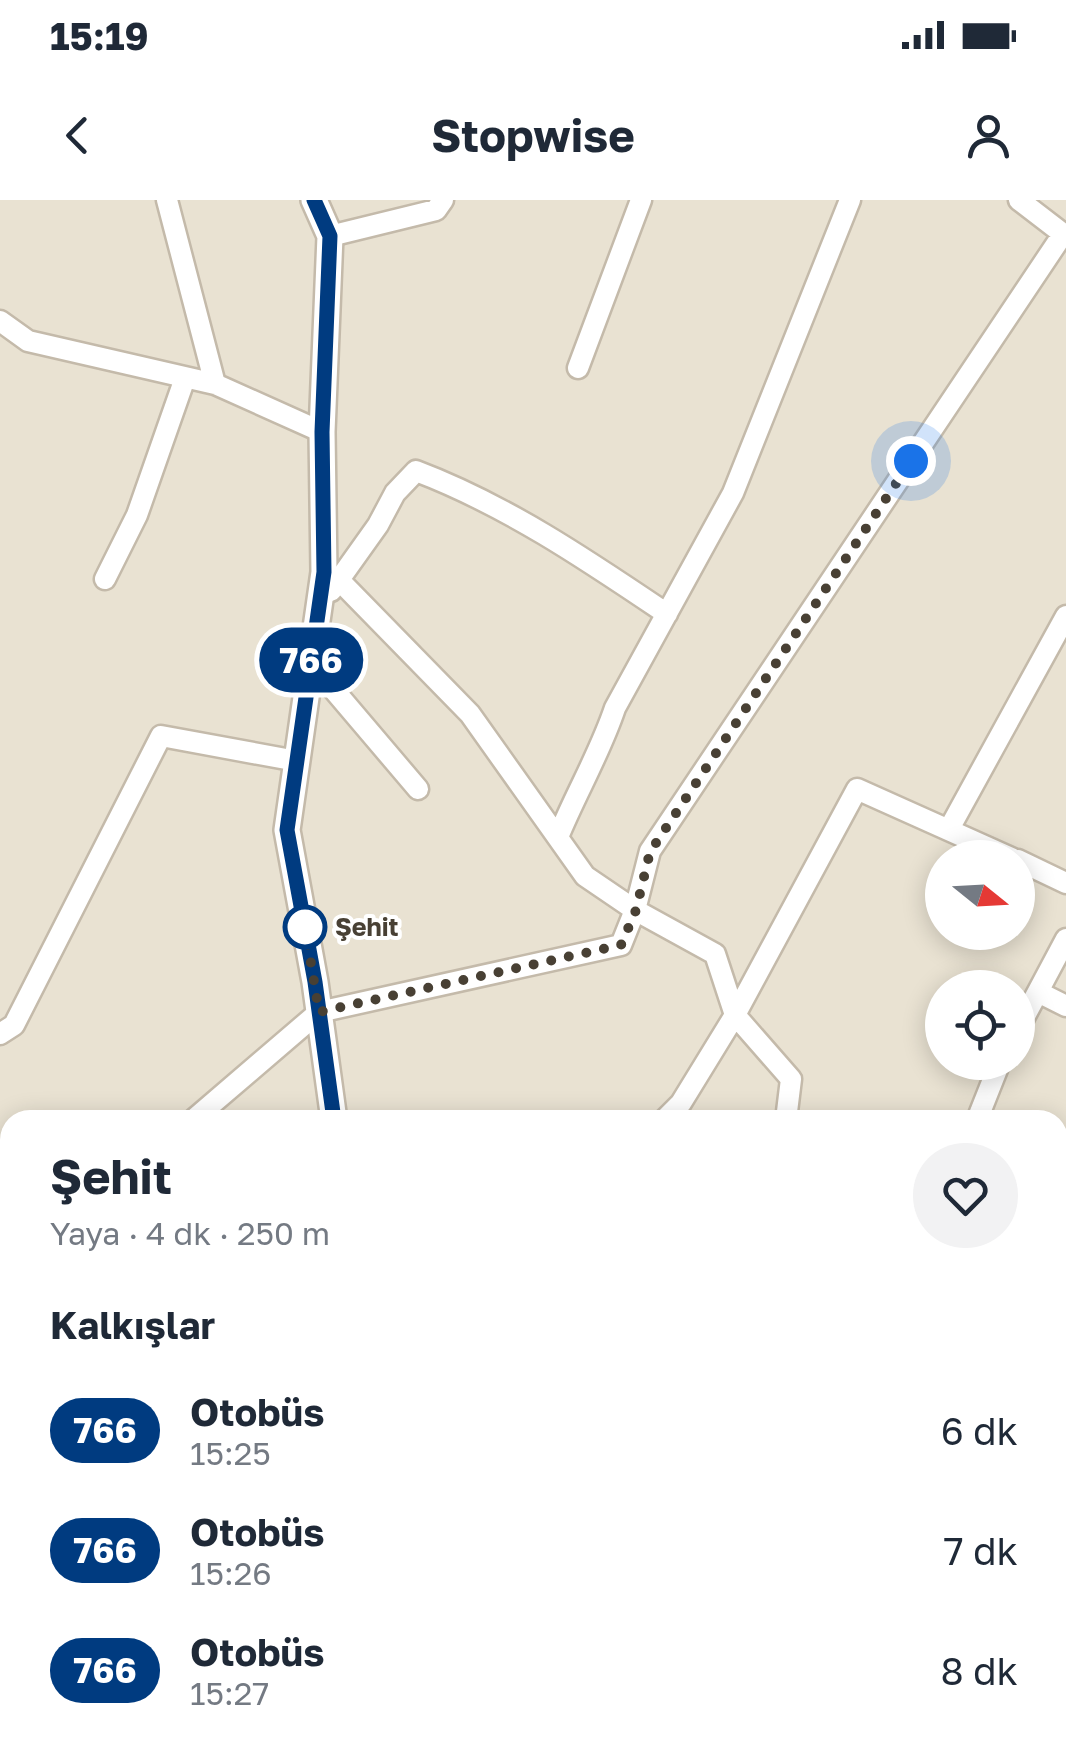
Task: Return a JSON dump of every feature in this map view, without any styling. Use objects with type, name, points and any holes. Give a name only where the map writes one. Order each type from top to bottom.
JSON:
[{"type":"street","points":[[167,200],[215,384]]},
{"type":"street","points":[[314,200],[330,236],[322,432],[324,572],[287,830],[319,1012],[330,1110]]},
{"type":"street","points":[[330,236],[436,210],[443,200]]},
{"type":"street","points":[[578,368],[641,200]]},
{"type":"street","points":[[558,838],[578,788],[606,736],[615,708],[733,493],[850,200]]},
{"type":"street","points":[[205,1110],[319,1012],[621,945],[636,910],[650,852],[1064,235],[1019,200]]},
{"type":"street","points":[[0,321],[28,341],[215,384],[322,432]]},
{"type":"street","points":[[105,579],[137,516],[185,378]]},
{"type":"street","points":[[318,608],[378,525],[396,493],[416,471],[451,484],[574,551],[667,614]]},
{"type":"street","points":[[339,580],[470,714],[586,876],[636,910],[715,954],[734,1015],[791,1079],[787,1110]]},
{"type":"street","points":[[948,829],[1066,616]]},
{"type":"street","points":[[311,663],[418,789]]},
{"type":"street","points":[[0,1034],[14,1025],[162,736],[297,761]]},
{"type":"street","points":[[674,1110],[734,1015],[857,790],[972,840]]},
{"type":"street","points":[[1035,868],[1066,882]]},
{"type":"street","points":[[1035,998],[1066,939]]},
{"type":"street","points":[[1038,992],[1066,1006]]},
{"type":"street","points":[[981,1110],[993,1080]]},
{"type":"shaded area","points":[[0,200],[1066,200],[1066,1110],[0,1110]]},
{"type":"bus line","name":"766","points":[[314,200],[330,236],[322,432],[324,572],[287,830],[315,982],[333,1110]]},
{"type":"place","name":"Şehit","points":[[305,927]]},
{"type":"route","points":[[305,927],[319,1012],[621,945],[636,910],[650,852],[911,461]]}]
